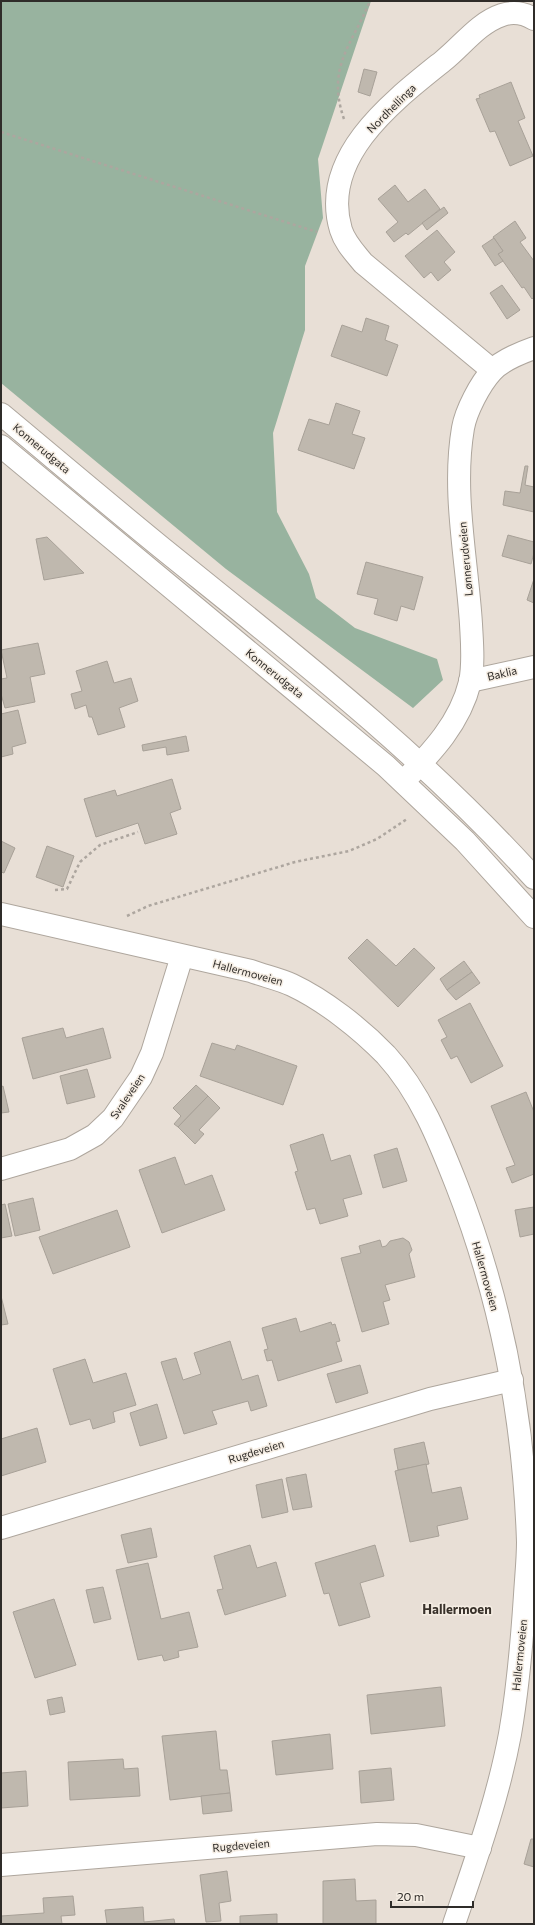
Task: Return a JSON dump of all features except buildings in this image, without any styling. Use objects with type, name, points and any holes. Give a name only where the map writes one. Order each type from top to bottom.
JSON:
[{"type":"street","name":"Nordhellinga","points":[[492,370],[432,319],[377,276],[352,250],[341,230],[337,209],[337,191],[344,170],[354,148],[379,116],[487,22],[503,15],[516,12],[534,19]]},
{"type":"street","name":"Lønnerudveien","points":[[404,782],[450,729],[462,707],[470,680],[472,648],[460,502],[460,465],[463,426],[474,399],[492,370],[515,356],[534,348]]},
{"type":"street","name":"Konnerudgata","points":[[1,414],[384,730],[482,821],[534,878]]},
{"type":"street","name":"Konnerudgata","points":[[1,446],[332,720],[404,782],[465,840],[534,917]]},
{"type":"street","name":"Baklia","points":[[470,680],[534,667]]},
{"type":"street","name":"Hallermoveien","points":[[1,914],[251,971],[291,984],[338,1013],[366,1034],[387,1056],[408,1083],[430,1120],[461,1196],[489,1283],[512,1380],[528,1544],[523,1616],[510,1734],[499,1782],[480,1848],[454,1924]]},
{"type":"street","name":"Svaleveien","points":[[1,1169],[70,1149],[95,1135],[113,1118],[141,1077],[149,1059],[182,956]]},
{"type":"street","name":"Rugdeveien","points":[[1,1528],[430,1399],[512,1380]]},
{"type":"street","name":"Rugdeveien","points":[[1,1865],[377,1834],[416,1835],[480,1848]]},
{"type":"path","points":[[354,148],[342,114],[338,89],[338,71],[346,50],[370,1]]},
{"type":"path","points":[[1,132],[320,234],[341,230]]},
{"type":"path","points":[[105,938],[117,923],[131,913],[148,906],[294,862],[349,851],[377,839],[408,819]]},
{"type":"path","points":[[55,890],[67,889],[80,862],[100,845],[138,832]]},
{"type":"green space","points":[[1,1],[371,1],[318,159],[323,218],[305,266],[305,330],[273,433],[277,512],[309,574],[316,598],[355,628],[437,659],[443,680],[413,708],[226,569],[1,383]]},
{"type":"district","name":"Hallermoen","points":[[457,1609]]}]
